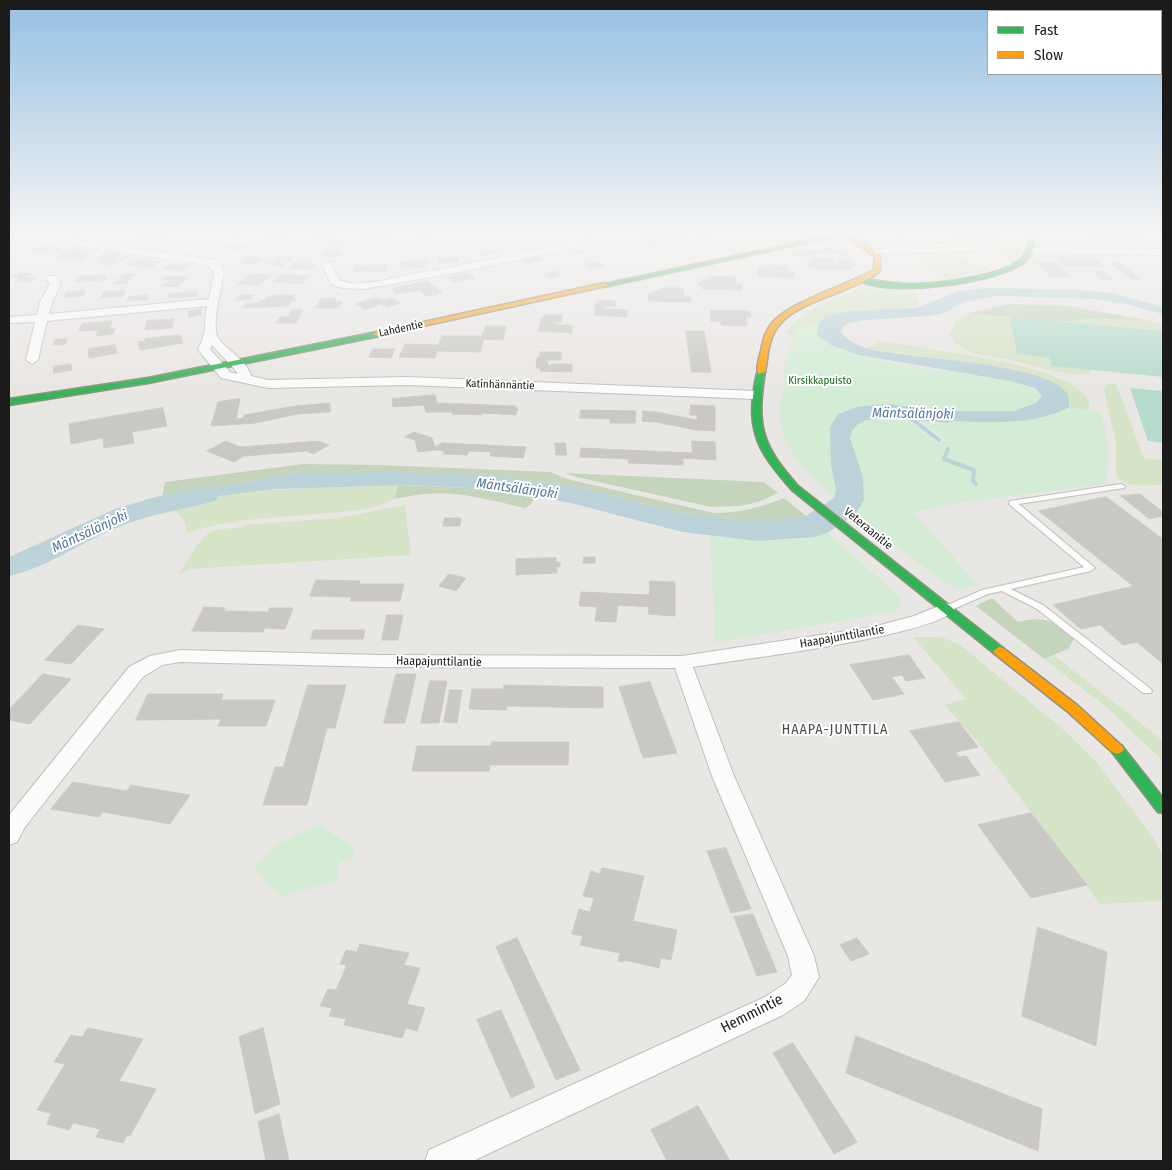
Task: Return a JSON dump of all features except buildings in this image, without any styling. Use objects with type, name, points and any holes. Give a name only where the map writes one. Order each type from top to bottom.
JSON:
[{"type":"main road","name":"Lahdentie","points":[[214,363],[227,354],[547,288]]},
{"type":"main road","name":"Lahdentie","points":[[9,402],[86,393],[214,363],[237,364],[591,288]]},
{"type":"main road","name":"Veteraanitie","points":[[844,288],[796,308],[775,323],[766,342],[756,394],[758,435],[763,448],[785,477],[811,500],[1072,708],[1120,751],[1163,808]]},
{"type":"street","points":[[32,360],[46,302],[54,288]]},
{"type":"street","points":[[214,363],[204,349],[211,337],[210,323],[216,288]]},
{"type":"street","points":[[9,320],[42,319],[213,302]]},
{"type":"street","points":[[211,337],[243,371],[245,379]]},
{"type":"street","name":"Katinhännäntie","points":[[214,363],[226,375],[268,384],[397,381],[756,394]]},
{"type":"street","name":"Haapajunttilantie","points":[[9,836],[16,822],[136,672],[157,660],[180,656],[408,661],[682,662],[874,633],[912,622],[946,609]]},
{"type":"street","name":"Hemmintie","points":[[440,1161],[774,1006],[795,992],[806,977],[801,956],[723,776],[682,662]]},
{"type":"lane","points":[[946,609],[961,601],[1003,588],[1091,568],[1012,503],[1121,486]]},
{"type":"lane","points":[[1003,588],[1040,607],[1147,692]]},
{"type":"green space","points":[[863,288],[914,291],[920,304],[897,310],[851,311],[831,345],[848,351],[786,334],[792,325],[809,311]]},
{"type":"green space","points":[[1010,304],[1070,306],[1146,320],[1087,319],[1059,322],[968,313]]},
{"type":"green space","points":[[968,313],[1010,317],[1017,354],[1050,358],[1052,366],[1091,369],[1089,375],[1062,373],[1007,359],[975,354],[953,342],[955,340],[949,336],[957,319]]},
{"type":"green space","points":[[1010,317],[1163,331],[1163,377],[1052,366],[1050,358],[1017,354]]},
{"type":"green space","points":[[1087,319],[1146,320],[1163,324],[1163,331],[1059,322]]},
{"type":"green space","name":"Kirsikkapuisto","points":[[819,323],[817,335],[851,352],[914,367],[1020,383],[1036,390],[1042,396],[1036,403],[1014,411],[943,411],[915,406],[857,407],[831,465],[836,489],[834,498],[798,461],[790,450],[781,426],[780,413],[785,363],[791,342],[798,328]]},
{"type":"green space","points":[[878,342],[889,342],[966,355],[1033,369],[1061,379],[1081,390],[1089,404],[1088,410],[1076,426],[1046,380],[1010,369],[867,348]]},
{"type":"green space","points":[[1116,384],[1144,458],[1163,460],[1163,485],[1131,485],[1116,476],[1116,444],[1104,389],[1106,385]]},
{"type":"green space","points":[[1130,388],[1163,391],[1163,443],[1148,441]]},
{"type":"green space","points":[[1069,407],[1101,412],[1108,440],[1107,484],[965,502],[913,512],[978,585],[958,590],[941,580],[855,515],[858,511],[850,438],[853,430],[865,421],[890,417],[907,418],[937,443],[947,441],[919,420],[947,423],[953,421],[1012,422],[1043,417]]},
{"type":"green space","points":[[303,464],[550,472],[567,479],[714,513],[750,509],[784,498],[806,516],[777,520],[741,520],[681,513],[578,487],[487,475],[297,473],[162,497],[165,482]]},
{"type":"green space","points":[[564,473],[764,482],[778,493],[758,502],[740,506],[711,507]]},
{"type":"green space","points":[[398,485],[395,499],[376,506],[347,512],[234,522],[186,533],[184,520],[167,507],[224,495],[253,492]]},
{"type":"green space","points":[[398,485],[470,488],[536,497],[525,508],[461,495],[430,494],[395,499]]},
{"type":"green space","points":[[405,505],[411,555],[190,569],[178,575],[197,545],[207,534],[214,530],[243,527],[244,525],[338,518]]},
{"type":"green space","points":[[827,533],[897,594],[901,602],[897,611],[715,643],[710,535],[754,540],[784,540],[813,537]]},
{"type":"green space","points":[[992,598],[1018,622],[1035,619],[1049,621],[1062,628],[1074,639],[1068,649],[1044,659],[976,606]]},
{"type":"green space","points":[[913,637],[940,637],[959,644],[1064,730],[1098,764],[1154,838],[1163,857],[1163,901],[1100,904],[982,747],[944,705],[966,699]]},
{"type":"green space","points":[[1055,656],[1163,741],[1163,761],[1105,706],[1044,659]]},
{"type":"green space","points":[[319,824],[353,847],[354,857],[339,863],[337,881],[282,896],[265,881],[255,867],[275,845]]},
{"type":"water","points":[[986,288],[1080,290],[1113,293],[1163,307],[1163,314],[1125,304],[1094,299],[999,296],[964,302],[945,313],[929,316],[865,320],[848,323],[841,332],[852,342],[866,348],[972,363],[1031,374],[1052,382],[1066,392],[1069,407],[1043,417],[1012,422],[953,421],[947,423],[895,418],[867,420],[858,424],[852,431],[850,438],[863,477],[864,500],[855,515],[827,533],[814,537],[758,541],[682,532],[571,503],[521,494],[470,488],[408,485],[276,489],[194,499],[167,507],[162,497],[297,473],[400,472],[487,475],[578,487],[681,513],[741,520],[777,520],[806,516],[834,498],[836,489],[831,465],[830,427],[838,414],[857,407],[887,404],[943,411],[1014,411],[1036,403],[1042,396],[1035,388],[1010,381],[859,355],[831,345],[817,335],[819,323],[826,316],[851,311],[917,308],[958,291]]},
{"type":"waterway","points":[[908,416],[939,440]]},
{"type":"waterway","points":[[948,449],[944,459],[974,470],[973,481],[976,484]]},
{"type":"waterway","name":"Mäntsälänjoki","points":[[9,567],[124,515],[159,504],[206,495]]},
{"type":"traffic: fast","points":[[9,402],[148,381],[377,334]]},
{"type":"traffic: fast","points":[[761,372],[757,391],[756,423],[764,448],[782,474],[795,488],[999,651]]},
{"type":"traffic: fast","points":[[1117,749],[1163,808]]},
{"type":"traffic: slow","points":[[377,334],[592,288]]},
{"type":"traffic: slow","points":[[761,372],[765,347],[775,324],[793,311],[844,288]]},
{"type":"traffic: slow","points":[[999,651],[1072,708],[1117,749]]},
{"type":"district","name":"HAAPA-JUNTTILA","points":[[835,730]]}]
